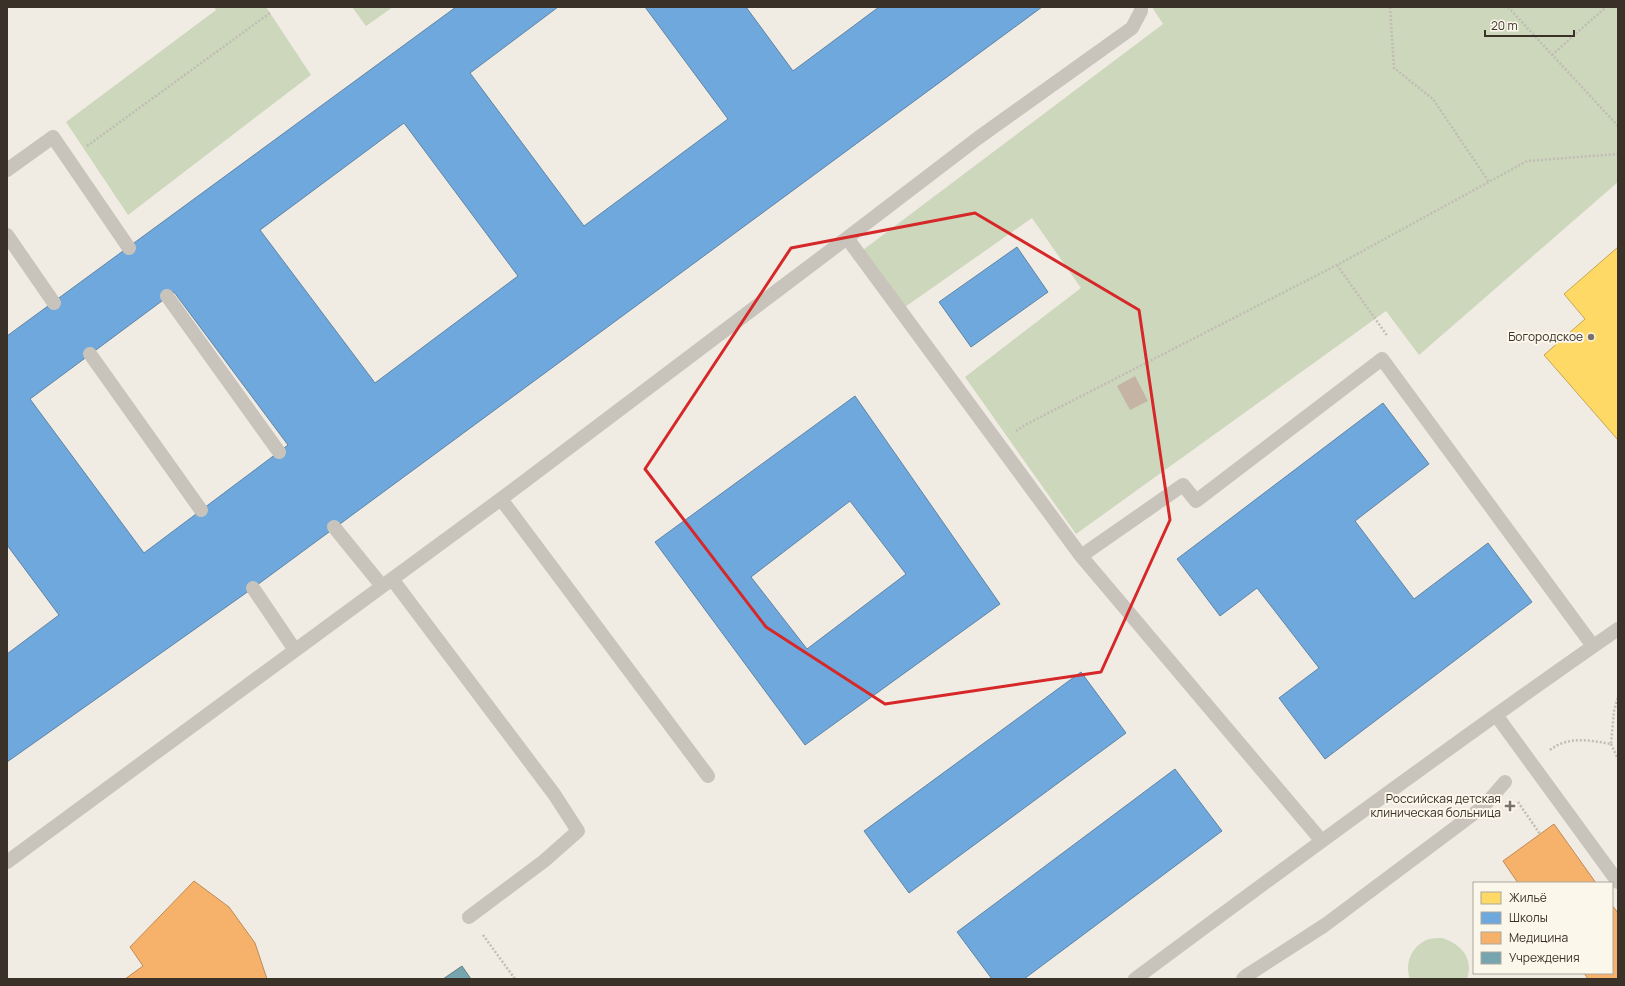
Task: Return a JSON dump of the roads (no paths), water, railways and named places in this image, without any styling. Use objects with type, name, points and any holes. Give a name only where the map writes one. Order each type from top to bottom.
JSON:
[{"type":"lane","points":[[7,862],[501,499],[978,138],[1132,28],[1141,11],[1140,7]]},
{"type":"lane","points":[[7,170],[54,137],[129,248]]},
{"type":"lane","points":[[7,235],[54,303]]},
{"type":"lane","points":[[847,238],[997,444],[1081,556],[1321,840]]},
{"type":"lane","points":[[166,296],[279,452]]},
{"type":"lane","points":[[90,354],[201,510]]},
{"type":"lane","points":[[1081,556],[1183,485],[1196,501],[1382,359],[1593,646]]},
{"type":"lane","points":[[501,499],[708,776]]},
{"type":"lane","points":[[334,527],[387,583],[554,794],[578,831],[544,861],[470,917]]},
{"type":"lane","points":[[253,588],[295,650]]},
{"type":"lane","points":[[1135,979],[1321,840],[1618,629]]},
{"type":"lane","points":[[1496,715],[1618,882]]},
{"type":"lane","points":[[1243,979],[1325,925],[1484,806],[1505,782]]},
{"type":"place","name":"Богородское","points":[[1591,337]]},
{"type":"place","name":"Российская детская клиническая больница","points":[[1510,806]]}]
